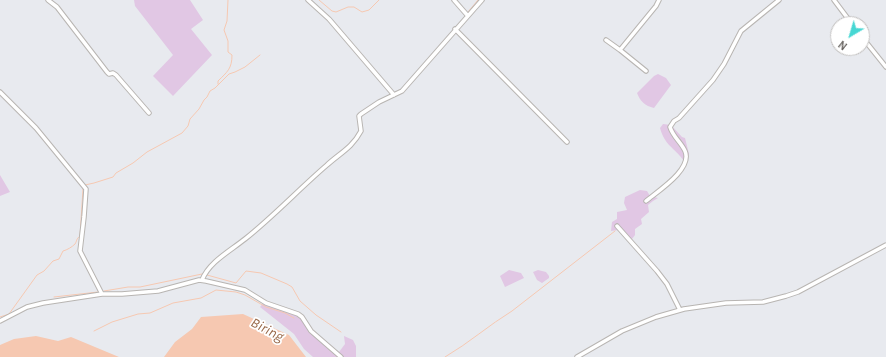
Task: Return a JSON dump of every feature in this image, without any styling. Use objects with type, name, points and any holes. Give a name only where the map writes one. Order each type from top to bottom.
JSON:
[{"type":"street","points":[[48,0],[57,7],[107,72],[109,74],[113,73],[116,75],[149,113]]},
{"type":"street","points":[[308,0],[329,19],[394,95]]},
{"type":"street","points":[[454,0],[468,16]]},
{"type":"street","points":[[202,280],[205,272],[213,263],[267,220],[327,164],[346,151],[361,131],[359,116],[378,102],[402,90],[482,0]]},
{"type":"street","points":[[620,50],[656,6],[659,0]]},
{"type":"street","points":[[646,202],[677,175],[685,163],[686,154],[684,149],[672,133],[670,127],[713,80],[724,64],[741,31],[779,0]]},
{"type":"street","points":[[834,0],[846,16]]},
{"type":"street","points":[[455,29],[567,142]]},
{"type":"street","points":[[606,40],[646,71]]},
{"type":"street","points":[[870,46],[886,66]]},
{"type":"street","points":[[0,92],[36,128],[86,189],[80,251],[102,294]]},
{"type":"street","points":[[618,226],[657,271],[672,291],[680,310]]},
{"type":"street","points":[[577,357],[622,331],[656,317],[680,310],[726,303],[763,302],[798,292],[886,245]]},
{"type":"street","points":[[0,322],[26,307],[43,303],[102,294],[122,294],[158,290],[202,280],[245,290],[266,303],[298,314],[302,317],[311,331],[341,357]]},
{"type":"shaded area","points":[[134,0],[190,0],[203,20],[191,29],[212,55],[173,96],[153,76],[173,55],[135,6]]},
{"type":"shaded area","points":[[658,74],[666,78],[671,85],[654,108],[643,103],[637,93],[654,76]]},
{"type":"shaded area","points":[[663,124],[671,125],[682,137],[685,138],[689,154],[687,159],[684,161],[664,139],[660,128]]},
{"type":"shaded area","points":[[0,175],[10,192],[0,196]]},
{"type":"shaded area","points":[[640,190],[647,191],[650,196],[658,198],[648,205],[649,212],[641,219],[642,224],[635,229],[635,235],[632,239],[623,235],[618,230],[611,231],[612,222],[617,219],[617,212],[627,210],[624,203],[625,197]]},
{"type":"shaded area","points":[[509,270],[521,273],[524,278],[505,287],[500,276]]},
{"type":"shaded area","points":[[538,270],[546,272],[549,276],[549,278],[542,283],[537,280],[533,272]]},
{"type":"shaded area","points":[[264,302],[284,311],[293,311],[302,319],[307,329],[313,335],[339,352],[345,344],[344,336],[353,340],[356,346],[356,357],[313,357],[304,349],[294,334],[260,307]]},
{"type":"water","name":"Biring","points":[[243,314],[289,335],[306,357],[164,357],[175,342],[192,329],[201,317]]},
{"type":"water","points":[[36,336],[58,341],[71,337],[119,357],[0,357],[0,345],[14,339]]},
{"type":"waterway","points":[[218,84],[218,81],[228,70],[232,60],[232,55],[228,52],[228,41],[224,30],[227,21],[228,0]]},
{"type":"waterway","points":[[319,0],[332,11],[336,12],[348,7],[354,7],[362,12],[369,10],[379,0]]},
{"type":"waterway","points":[[468,12],[478,0]]},
{"type":"waterway","points":[[85,185],[113,177],[116,173],[133,163],[147,152],[182,133],[210,91],[229,74],[245,67],[260,55]]},
{"type":"waterway","points":[[0,317],[9,314],[37,275],[44,271],[53,261],[59,259],[63,251],[75,244],[80,236],[83,189]]},
{"type":"waterway","points":[[445,357],[512,311],[615,231]]},
{"type":"waterway","points":[[207,275],[236,283],[246,271],[261,273],[287,284],[292,287],[300,301],[316,315],[341,332]]},
{"type":"waterway","points":[[104,291],[128,287],[140,287],[202,274]]},
{"type":"waterway","points":[[94,331],[112,322],[138,314],[150,313],[173,303],[201,298],[216,290],[236,292],[245,295],[266,307],[285,313],[294,318]]},
{"type":"waterway","points":[[54,297],[98,292]]}]
